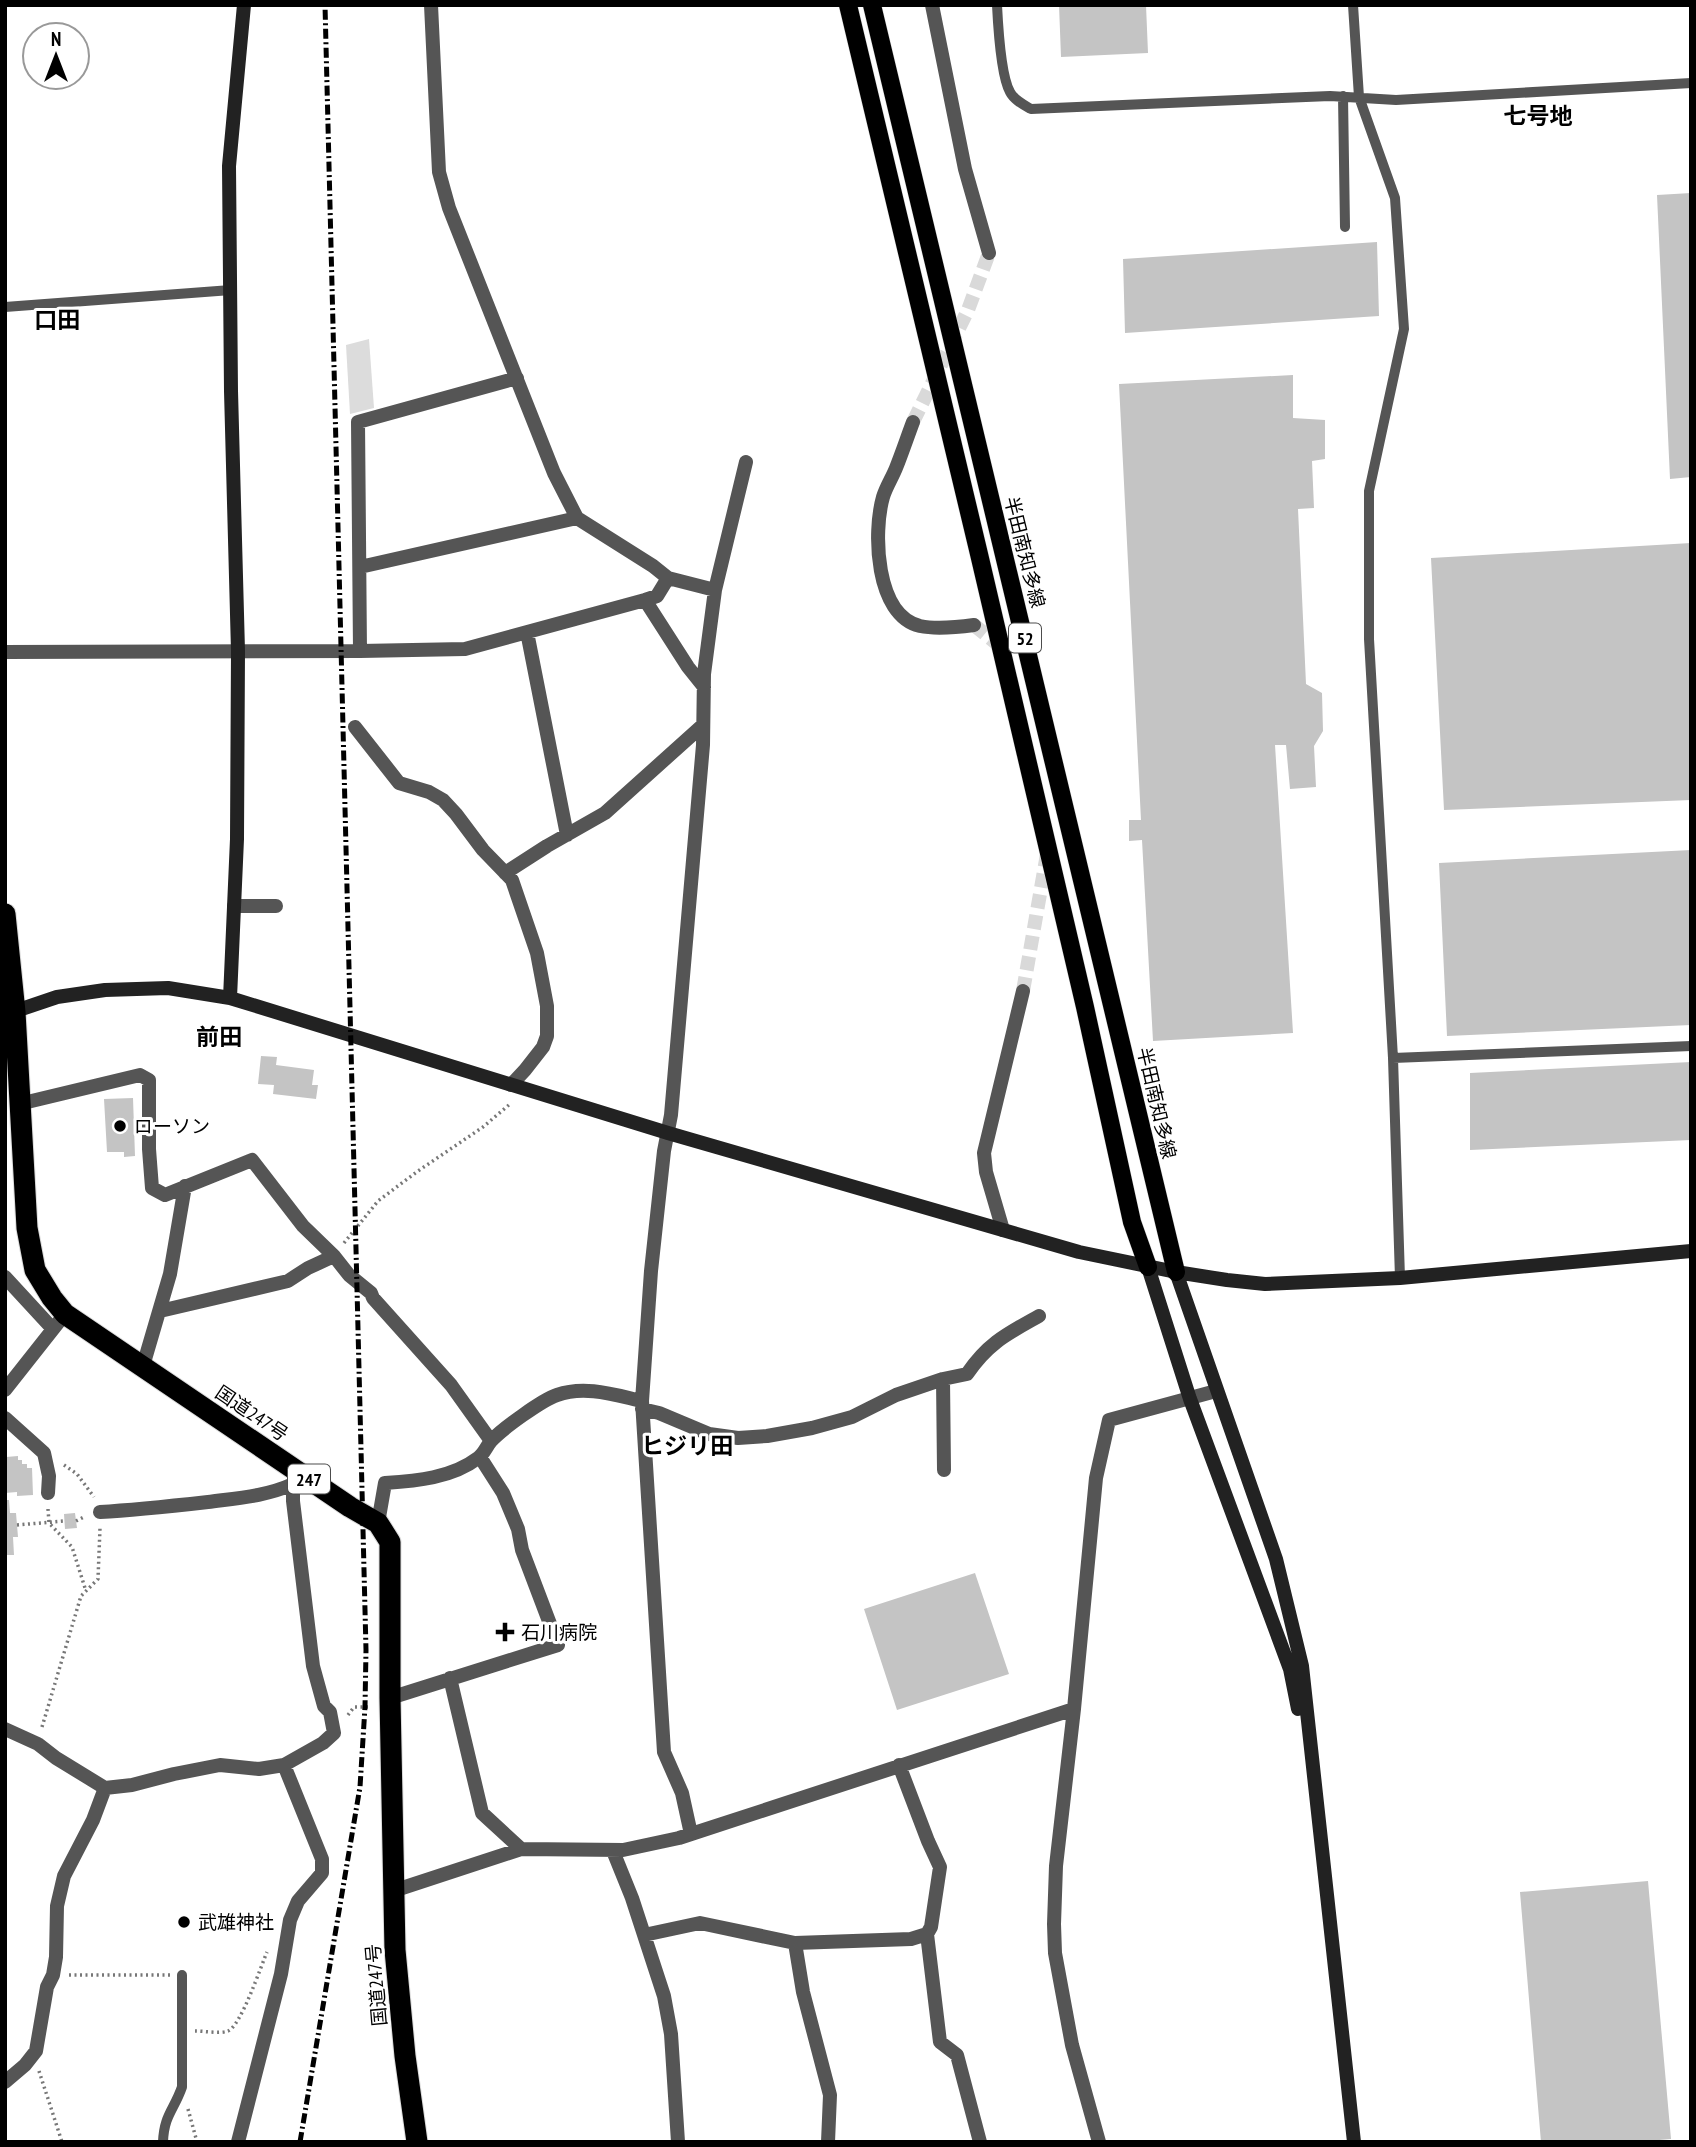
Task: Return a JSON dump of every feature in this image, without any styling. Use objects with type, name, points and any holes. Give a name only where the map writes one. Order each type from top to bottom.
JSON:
[{"type":"highway","name":"国道247号","points":[[5,914],[27,1228],[35,1270],[52,1298],[58,1321],[143,1366],[297,1479],[379,1523],[390,1542],[381,1702],[395,1950],[405,2056],[417,2142]]},
{"type":"main road","name":"52","points":[[848,5],[1082,993],[1132,1222],[1148,1267]]},
{"type":"main road","name":"半田南知多線","points":[[872,5],[1176,1272]]},
{"type":"street","points":[[230,998],[237,839],[238,651],[231,391],[229,166],[244,5]]},
{"type":"street","points":[[431,5],[439,172],[449,208],[554,473],[577,518],[668,578],[715,590]]},
{"type":"street","points":[[932,5],[965,169],[989,253]]},
{"type":"street","points":[[360,651],[358,422],[517,379]]},
{"type":"street","points":[[913,422],[883,497],[879,518],[881,571],[886,594],[896,610],[908,621],[921,626],[974,625]]},
{"type":"street","points":[[691,1834],[682,1793],[664,1752],[642,1405],[653,1257],[664,1151],[671,1115],[704,687],[715,590],[746,462]]},
{"type":"street","points":[[360,567],[577,518]]},
{"type":"street","points":[[5,652],[465,649],[657,596],[668,578]]},
{"type":"street","points":[[645,600],[704,687]]},
{"type":"street","points":[[527,632],[567,835]]},
{"type":"street","points":[[505,873],[606,813],[703,725]]},
{"type":"street","points":[[355,727],[399,783],[429,792],[443,800],[483,850],[512,880],[537,953],[547,1006],[547,1036],[543,1047],[511,1085]]},
{"type":"street","points":[[234,906],[276,906]]},
{"type":"street","points":[[10,1013],[57,997],[105,990],[168,988],[230,998],[668,1133],[1079,1252],[1227,1280],[1265,1284],[1400,1278],[1691,1251]]},
{"type":"street","points":[[1003,1230],[986,1172],[984,1153],[1023,991]]},
{"type":"street","points":[[19,1104],[140,1076],[149,1080],[152,1188],[165,1195],[252,1160],[292,1213],[349,1275],[371,1293],[451,1385],[491,1441]]},
{"type":"street","points":[[143,1366],[170,1274],[185,1186]]},
{"type":"street","points":[[160,1311],[288,1281],[334,1256]]},
{"type":"street","points":[[1148,1267],[1190,1399],[1290,1669],[1317,1799]]},
{"type":"street","points":[[1176,1272],[1279,1573],[1302,1667],[1354,2142]]},
{"type":"street","points":[[5,1277],[58,1321],[5,1390]]},
{"type":"street","points":[[379,1523],[385,1483],[426,1479],[470,1464],[481,1457],[491,1441],[556,1395],[576,1391],[599,1391],[642,1405],[709,1434],[738,1438],[767,1436],[852,1417],[896,1395],[967,1374],[989,1346],[1039,1316]]},
{"type":"street","points":[[943,1379],[944,1470]]},
{"type":"street","points":[[1099,2142],[1072,2045],[1055,1953],[1056,1866],[1096,1478],[1108,1420],[1216,1391]]},
{"type":"street","points":[[5,1418],[44,1452],[49,1476],[48,1493]]},
{"type":"street","points":[[381,1702],[558,1645],[522,1549],[518,1529],[503,1493],[481,1457]]},
{"type":"street","points":[[100,1512],[151,1509],[274,1493],[297,1479]]},
{"type":"street","points":[[5,1729],[38,1744],[105,1788],[132,1785],[220,1765],[259,1769],[284,1765],[323,1744],[334,1733],[330,1712],[324,1706],[313,1667],[293,1501],[297,1479]]},
{"type":"street","points":[[450,1678],[482,1813],[521,1849]]},
{"type":"street","points":[[393,1891],[521,1849],[613,1851],[691,1834],[1074,1709]]},
{"type":"street","points":[[238,2142],[281,1974],[290,1920],[299,1901],[322,1873],[322,1859],[284,1765]]},
{"type":"street","points":[[899,1765],[940,1867],[931,1927],[927,1934],[940,2042],[957,2055],[980,2142]]},
{"type":"street","points":[[5,2082],[26,2065],[36,2051],[47,1987],[53,1975],[56,1957],[57,1906],[64,1876],[93,1820],[105,1788]]},
{"type":"street","points":[[613,1851],[632,1898],[664,1996],[671,2034],[678,2142]]},
{"type":"street","points":[[644,1935],[700,1923],[795,1943],[911,1939],[927,1934]]},
{"type":"street","points":[[795,1943],[803,1992],[830,2095],[828,2142]]},
{"type":"lane","points":[[997,5],[1010,93],[1031,109],[1343,96],[1396,100],[1691,83]]},
{"type":"lane","points":[[1353,5],[1359,97],[1395,198],[1404,329],[1369,491],[1369,639],[1393,1058],[1400,1278]]},
{"type":"lane","points":[[1343,96],[1345,227]]},
{"type":"lane","points":[[5,307],[231,290]]},
{"type":"lane","points":[[1393,1058],[1691,1046]]},
{"type":"lane","points":[[163,2142],[166,2120],[182,2087],[182,1975]]},
{"type":"path","points":[[334,1256],[378,1201],[483,1127],[510,1104]]},
{"type":"path","points":[[38,1744],[80,1596],[98,1579],[100,1566],[99,1504],[77,1474],[44,1452]]},
{"type":"path","points":[[48,1493],[49,1523],[72,1547],[86,1589]]},
{"type":"path","points":[[17,1525],[64,1521]]},
{"type":"path","points":[[334,1733],[354,1707],[381,1702]]},
{"type":"path","points":[[182,2030],[227,2032],[233,2028],[248,2001],[270,1944]]},
{"type":"path","points":[[53,1975],[182,1975]]},
{"type":"path","points":[[36,2051],[38,2068],[62,2142]]},
{"type":"path","points":[[182,2087],[197,2142]]},
{"type":"shaded area","points":[[369,339],[374,408],[350,414],[346,345]]},
{"type":"building","points":[[1059,5],[1146,5],[1148,53],[1061,57]]},
{"type":"building","points":[[1691,193],[1691,477],[1670,479],[1657,195]]},
{"type":"building","points":[[1377,242],[1379,316],[1125,333],[1123,259]]},
{"type":"building","points":[[1293,375],[1293,418],[1325,420],[1325,459],[1312,461],[1314,508],[1298,509],[1306,684],[1322,693],[1323,731],[1314,746],[1316,787],[1290,789],[1286,745],[1275,745],[1293,1033],[1153,1041],[1142,840],[1129,841],[1129,820],[1141,820],[1119,384]]},
{"type":"building","points":[[1691,543],[1691,800],[1444,810],[1431,558]]},
{"type":"building","points":[[1691,850],[1691,1025],[1447,1036],[1439,863]]},
{"type":"building","points":[[261,1056],[277,1057],[276,1065],[314,1070],[312,1085],[318,1085],[316,1099],[273,1094],[274,1085],[258,1084]]},
{"type":"building","points":[[1691,1062],[1691,1140],[1470,1150],[1470,1073]]},
{"type":"building","name":"ローソン","points":[[133,1098],[135,1156],[124,1157],[124,1152],[107,1152],[104,1099]]},
{"type":"building","points":[[18,1456],[22,1464],[32,1468],[33,1495],[17,1496],[17,1492],[5,1493],[6,1457]]},
{"type":"building","points":[[5,1500],[9,1500],[10,1513],[16,1513],[18,1537],[13,1537],[14,1555],[5,1555]]},
{"type":"building","points":[[75,1513],[77,1528],[65,1529],[64,1514]]},
{"type":"building","points":[[975,1573],[1009,1674],[897,1710],[864,1609]]},
{"type":"building","points":[[1648,1881],[1671,2139],[1636,2142],[1541,2142],[1520,1892]]},
{"type":"tunnel","points":[[913,422],[968,310],[989,253]]},
{"type":"tunnel","points":[[974,625],[1002,648]]},
{"type":"tunnel","points":[[1023,991],[1047,854]]},
{"type":"railway","points":[[300,2142],[360,1787],[366,1650],[325,5]]},
{"type":"place","name":"ローソン","points":[[120,1126]]},
{"type":"place","name":"石川病院","points":[[505,1632]]},
{"type":"place","name":"武雄神社","points":[[184,1922]]},
{"type":"district","name":"七号地","points":[[1538,115]]},
{"type":"district","name":"口田","points":[[57,319]]},
{"type":"district","name":"前田","points":[[219,1036]]},
{"type":"district","name":"ヒジリ田","points":[[687,1445]]}]
